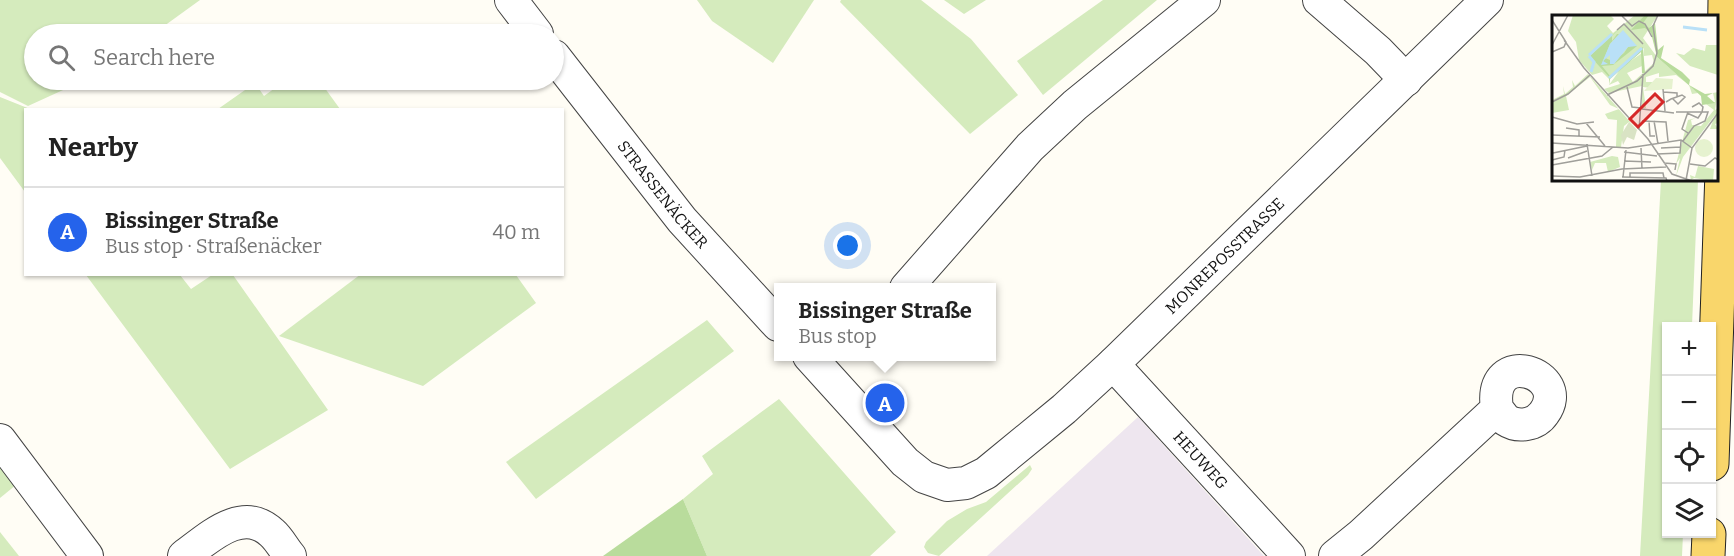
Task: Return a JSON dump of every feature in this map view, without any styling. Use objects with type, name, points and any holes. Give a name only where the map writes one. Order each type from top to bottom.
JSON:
[{"type":"main road","points":[[1713,430],[1723,142],[1725,0]]},
{"type":"main road","points":[[1708,556],[1709,538]]},
{"type":"street","points":[[511,0],[529,24]]},
{"type":"street","points":[[910,283],[1030,147],[1075,105],[1204,0]]},
{"type":"street","points":[[1319,0],[1378,51],[1406,80]]},
{"type":"street","name":"MONREPOSSTRASSE","points":[[824,362],[905,462],[924,477],[947,485],[966,483],[986,473],[1064,409],[1113,364],[1487,0]]},
{"type":"street","name":"STRASSENÄCKER","points":[[564,69],[682,220],[774,321]]},
{"type":"street","name":"HEUWEG","points":[[1113,364],[1288,556]]},
{"type":"street","points":[[1335,556],[1361,535],[1497,409]]},
{"type":"street","points":[[0,440],[87,556]]},
{"type":"street","points":[[184,556],[225,527],[248,521],[261,525],[272,533],[290,556]]},
{"type":"shaded area","points":[[1138,417],[1264,556],[987,556]]},
{"type":"green space","points":[[0,0],[200,0],[167,24],[24,24],[24,90],[63,90],[28,106],[0,92]]},
{"type":"green space","points":[[697,0],[814,0],[773,63],[712,21]]},
{"type":"green space","points":[[841,0],[921,0],[971,39],[1018,95],[970,134],[840,2]]},
{"type":"green space","points":[[944,0],[986,0],[964,14]]},
{"type":"green space","points":[[1103,0],[1157,0],[1043,95],[1017,61]]},
{"type":"green space","points":[[245,90],[260,90],[264,96],[272,90],[326,90],[339,108],[219,108]]},
{"type":"green space","points":[[0,97],[28,108],[24,108],[24,191],[0,158]]},
{"type":"green space","points":[[1661,182],[1698,182],[1692,322],[1662,322],[1662,538],[1683,538],[1682,556],[1640,556]]},
{"type":"green space","points":[[87,276],[181,276],[191,289],[210,276],[234,276],[328,410],[230,469]]},
{"type":"green space","points":[[358,276],[517,276],[536,303],[423,386],[279,336]]},
{"type":"green space","points":[[707,320],[734,351],[536,499],[506,462]]},
{"type":"green space","points":[[779,399],[896,532],[870,556],[707,556],[683,499],[713,474],[702,456]]},
{"type":"green space","points":[[1030,465],[1032,469],[1028,475],[939,556],[928,553],[924,547],[926,542],[947,521],[967,509],[986,502]]},
{"type":"green space","points":[[0,466],[27,476],[0,498]]},
{"type":"green space","points":[[683,499],[707,556],[603,556]]},
{"type":"green space","points":[[0,532],[19,556],[0,556]]},
{"type":"place","name":"Bissinger Straße","points":[[885,403]]}]
